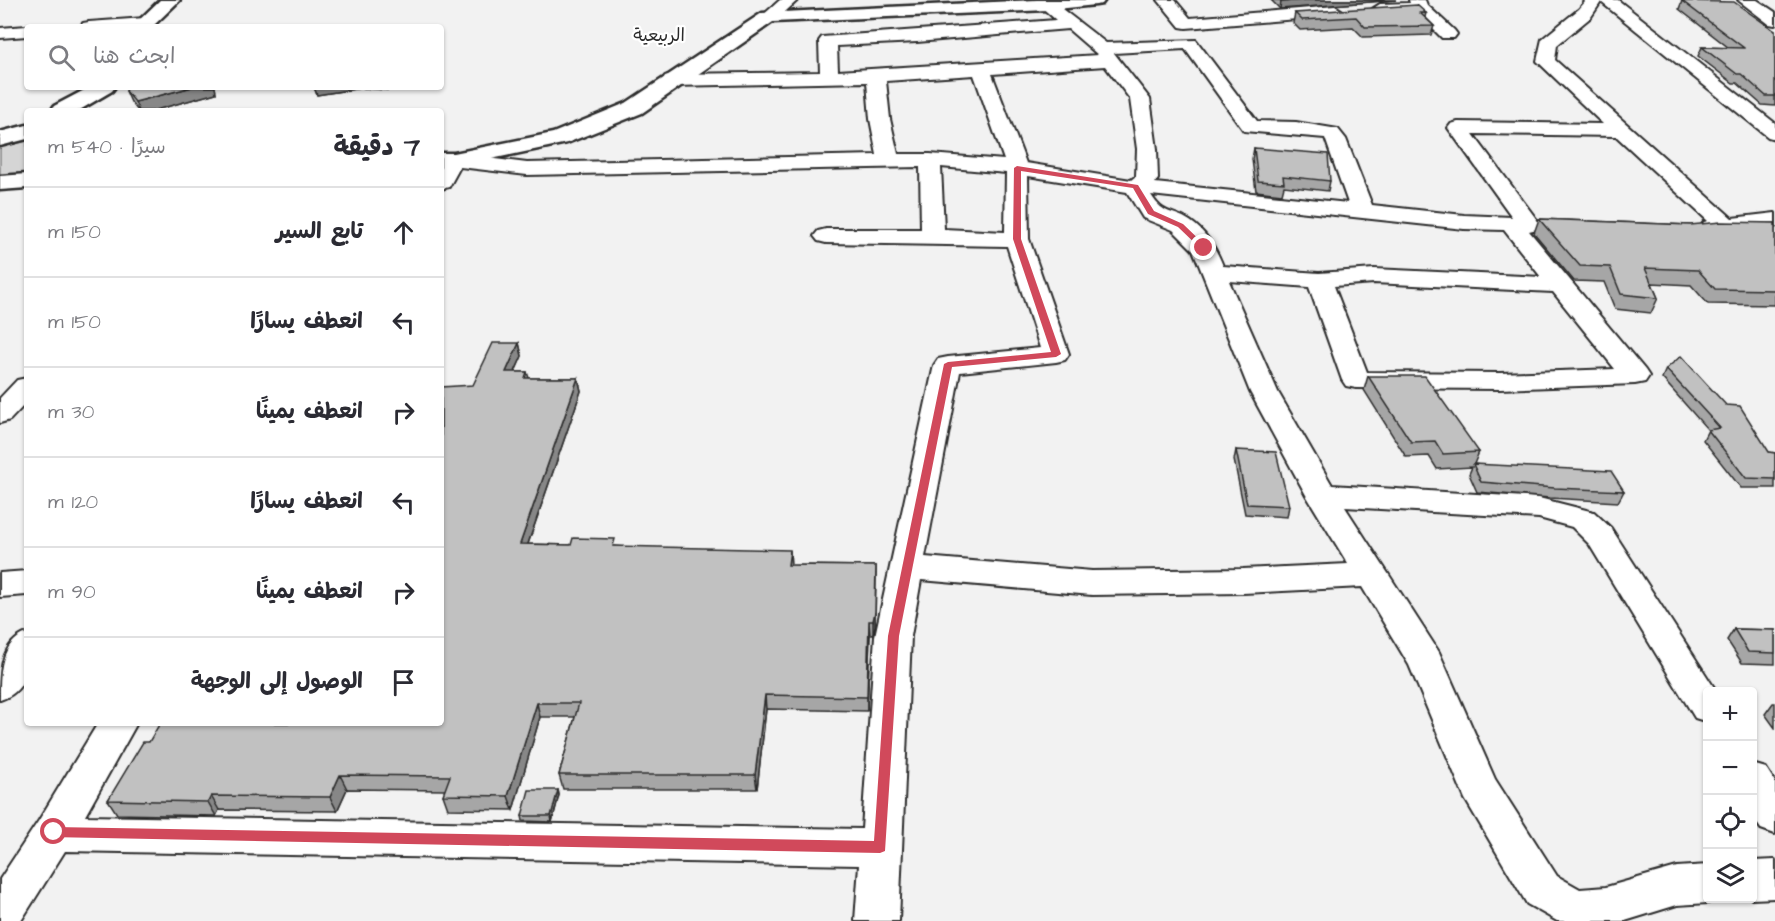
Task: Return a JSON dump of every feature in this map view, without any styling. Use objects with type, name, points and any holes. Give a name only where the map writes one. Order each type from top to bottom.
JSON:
[{"type":"street","points":[[144,24],[171,0]]},
{"type":"street","points":[[448,160],[559,138],[634,108],[672,80],[769,17],[790,0]]},
{"type":"street","points":[[769,17],[1021,3],[1047,5],[1096,0]]},
{"type":"street","points":[[1166,0],[1186,23],[1360,10],[1418,3],[1448,34]]},
{"type":"street","points":[[1592,0],[1594,1],[1585,13],[1548,43],[1546,61],[1727,226]]},
{"type":"street","points":[[1608,0],[1766,118],[1775,133]]},
{"type":"street","points":[[1746,0],[1775,20]]},
{"type":"street","points":[[1047,5],[1106,54],[1140,99],[1147,149],[1147,179],[1135,187]]},
{"type":"street","points":[[830,77],[828,40],[917,37],[1071,24]]},
{"type":"street","points":[[0,33],[24,31]]},
{"type":"street","points":[[672,80],[876,76],[982,70],[1190,44],[1251,127],[1296,128],[1331,133],[1336,139],[1363,212]]},
{"type":"street","points":[[876,921],[893,636],[948,364],[1056,354],[1017,239],[1017,168],[982,70]]},
{"type":"street","points":[[876,76],[880,119],[890,161]]},
{"type":"street","points":[[68,108],[100,90]]},
{"type":"street","points":[[102,108],[106,90]]},
{"type":"street","points":[[1319,280],[1356,380],[1500,381],[1635,376],[1561,285],[1529,224],[1458,128],[1621,130]]},
{"type":"street","points":[[1,138],[24,133]]},
{"type":"street","points":[[448,160],[527,169],[930,160],[1017,168],[1135,187],[1363,212],[1464,222],[1529,224]]},
{"type":"street","points":[[930,160],[933,236]]},
{"type":"street","points":[[0,183],[24,181]]},
{"type":"street","points":[[1135,187],[1151,213],[1181,225],[1204,248],[1264,392],[1322,495],[1426,662],[1479,787],[1542,890],[1576,909],[1606,907],[1677,886],[1703,884]]},
{"type":"street","points":[[1695,229],[1775,220]]},
{"type":"street","points":[[826,236],[1017,239]]},
{"type":"street","points":[[1213,273],[1319,280],[1374,276],[1561,285]]},
{"type":"street","points":[[0,414],[24,389]]},
{"type":"street","points":[[1322,495],[1539,508],[1583,519],[1600,536],[1703,702]]},
{"type":"street","points":[[907,567],[1092,582],[1243,581],[1372,575]]},
{"type":"street","points":[[0,585],[24,583]]},
{"type":"street","points":[[0,686],[24,650]]},
{"type":"street","points":[[0,916],[54,832],[116,726]]},
{"type":"street","points":[[1757,788],[1775,817]]},
{"type":"street","points":[[54,832],[880,847]]},
{"type":"street","points":[[1757,880],[1775,879]]},
{"type":"shaded area","points":[[24,142],[24,176],[0,178],[0,147]]},
{"type":"building","points":[[1279,0],[1305,0],[1281,2]]},
{"type":"building","points":[[1682,1],[1734,2],[1775,31],[1775,96],[1766,96],[1741,74],[1737,74],[1702,47],[1744,48]]},
{"type":"building","points":[[1417,5],[1426,13],[1420,13],[1434,26],[1365,27],[1356,17],[1302,20],[1295,13]]},
{"type":"building","points":[[126,90],[181,90],[135,102]]},
{"type":"building","points":[[1254,148],[1328,154],[1330,181],[1283,176],[1284,183],[1258,181]]},
{"type":"building","points":[[1539,219],[1690,225],[1721,222],[1775,223],[1775,290],[1715,289],[1698,270],[1645,268],[1658,298],[1621,294],[1610,267],[1580,266]]},
{"type":"building","points":[[493,343],[519,343],[506,372],[527,372],[525,378],[578,378],[520,544],[571,545],[573,538],[615,539],[613,546],[790,550],[788,565],[876,566],[875,612],[873,621],[869,621],[867,697],[765,695],[755,775],[559,775],[579,703],[537,703],[508,796],[443,795],[450,776],[340,775],[330,797],[211,796],[208,802],[108,800],[143,742],[149,742],[158,726],[444,726],[444,387],[473,385]]},
{"type":"building","points":[[1681,356],[1726,405],[1740,406],[1769,452],[1775,453],[1775,479],[1746,478],[1708,430],[1720,428],[1666,369]]},
{"type":"building","points":[[1368,376],[1425,376],[1479,452],[1443,454],[1435,441],[1411,442]]},
{"type":"building","points":[[1236,450],[1276,452],[1289,506],[1247,504]]},
{"type":"building","points":[[1473,464],[1611,471],[1624,491],[1481,482]]},
{"type":"building","points":[[1734,629],[1775,630],[1775,653],[1748,652]]},
{"type":"building","points":[[529,790],[558,790],[551,816],[522,816]]},
{"type":"district","name":"الربيعية","points":[[659,35]]},
{"type":"route","points":[[54,832],[880,847],[893,636],[948,364],[1056,354],[1017,239],[1017,168],[1135,187],[1151,213],[1181,225],[1204,248]]}]
